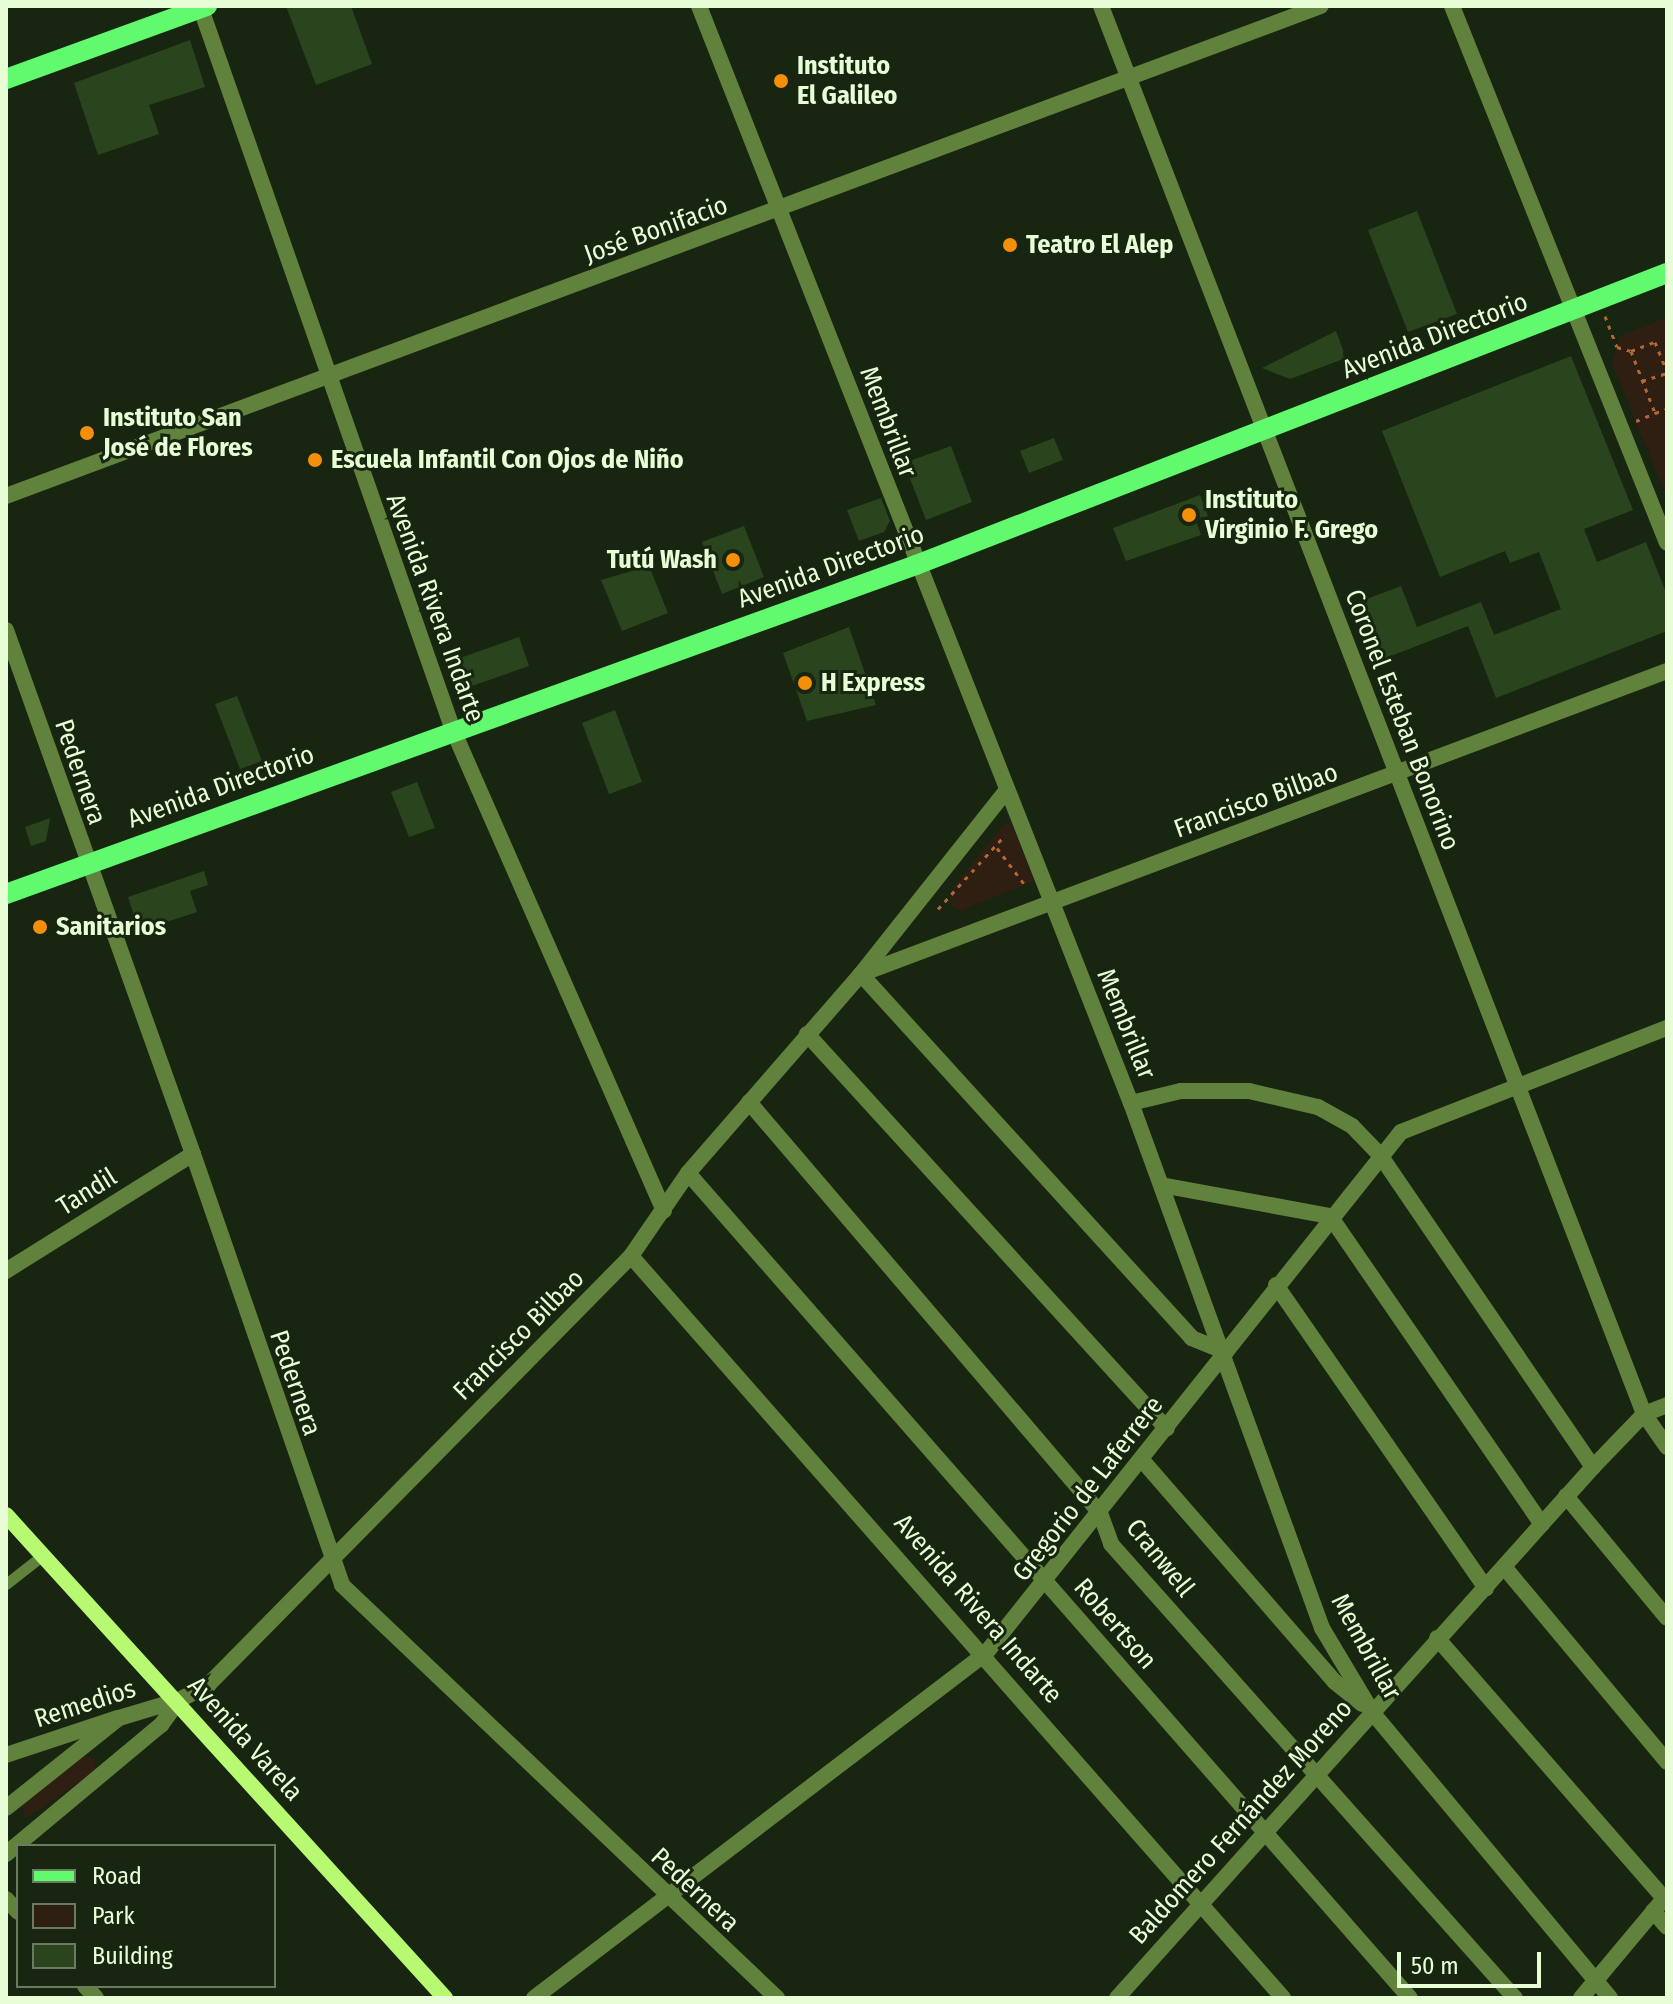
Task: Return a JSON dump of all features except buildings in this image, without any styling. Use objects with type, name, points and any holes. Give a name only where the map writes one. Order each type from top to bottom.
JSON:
[{"type":"main road","points":[[6,79],[202,7]]},
{"type":"main road","name":"Avenida Directorio","points":[[6,894],[916,565],[1667,273]]},
{"type":"main road","name":"Avenida Varela","points":[[6,1515],[179,1700],[445,1998]]},
{"type":"street","name":"Membrillar","points":[[699,6],[916,565],[1131,1103],[1226,1352],[1322,1628],[1372,1712],[1610,1998]]},
{"type":"street","name":"Coronel Esteban Bonorino","points":[[1101,6],[1644,1414],[1667,1447]]},
{"type":"street","name":"José Bonifacio","points":[[6,496],[325,375],[1131,81],[1321,6]]},
{"type":"street","points":[[1452,6],[1667,543]]},
{"type":"street","name":"Avenida Rivera Indarte","points":[[202,7],[325,375],[453,730],[664,1211]]},
{"type":"street","name":"Pedernera","points":[[6,630],[86,864],[193,1154],[342,1585],[666,1897],[777,1998]]},
{"type":"street","name":"Francisco Bilbao","points":[[861,974],[1398,775],[1667,671]]},
{"type":"street","name":"Francisco Bilbao","points":[[179,1700],[208,1685],[631,1256],[688,1173],[861,974],[1006,791]]},
{"type":"street","points":[[861,974],[1192,1338],[1226,1352]]},
{"type":"street","name":"Gregorio de Laferrere","points":[[534,1998],[986,1653],[1167,1429],[1330,1216],[1401,1132],[1667,1028]]},
{"type":"street","points":[[807,1034],[1167,1429]]},
{"type":"street","points":[[1131,1103],[1181,1091],[1249,1091],[1318,1107],[1380,1155],[1593,1467]]},
{"type":"street","name":"Cranwell","points":[[749,1102],[1100,1513],[1111,1544],[1515,1998]]},
{"type":"street","name":"Tandil","points":[[6,1271],[193,1154]]},
{"type":"street","name":"Robertson","points":[[688,1173],[1262,1833],[1410,1998]]},
{"type":"street","points":[[1161,1185],[1330,1216],[1542,1524]]},
{"type":"street","name":"Avenida Rivera Indarte","points":[[631,1256],[986,1653],[1283,1998]]},
{"type":"street","points":[[1276,1285],[1486,1588]]},
{"type":"street","name":"Baldomero Fernández Moreno","points":[[1117,1998],[1198,1901],[1318,1775],[1566,1496],[1644,1414],[1667,1405]]},
{"type":"street","points":[[1142,1460],[1335,1682],[1372,1712]]},
{"type":"street","points":[[1566,1496],[1667,1618]]},
{"type":"street","points":[[1505,1568],[1667,1762]]},
{"type":"street","points":[[1437,1638],[1662,1902],[1667,1927]]},
{"type":"street","points":[[18,1844],[161,1725],[179,1700]]},
{"type":"street","name":"Remedios","points":[[6,1755],[179,1700]]},
{"type":"street","points":[[6,1808],[119,1718]]},
{"type":"street","points":[[1581,1998],[1662,1902]]},
{"type":"lane","points":[[6,1584],[43,1555]]},
{"type":"path","points":[[1599,300],[1617,347],[1631,351],[1655,342],[1667,380]]},
{"type":"path","points":[[1631,351],[1655,413],[1667,409]]},
{"type":"path","points":[[1642,381],[1666,372]]},
{"type":"path","points":[[997,848],[1015,880],[1052,902]]},
{"type":"green space","points":[[1667,317],[1667,498],[1612,363],[1620,336]]},
{"type":"green space","points":[[1012,823],[1034,881],[961,911],[951,906],[951,890],[1003,825]]},
{"type":"green space","points":[[85,1756],[96,1759],[94,1772],[25,1819],[22,1804]]},
{"type":"place","name":"Instituto El Galileo","points":[[781,81]]},
{"type":"place","name":"Teatro El Alep","points":[[1010,245]]},
{"type":"place","name":"Instituto San José de Flores","points":[[87,433]]},
{"type":"place","name":"Escuela Infantil Con Ojos de Niño","points":[[315,460]]},
{"type":"place","name":"Instituto Virginio F. Grego","points":[[1189,515]]},
{"type":"place","name":"Tutú Wash","points":[[733,560]]},
{"type":"place","name":"H Express","points":[[805,683]]},
{"type":"place","name":"Sanitarios","points":[[40,927]]}]
